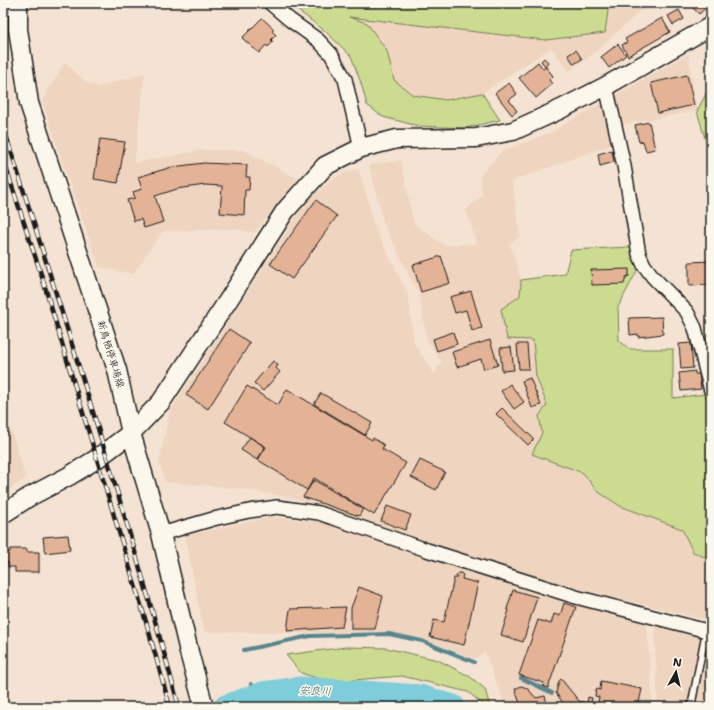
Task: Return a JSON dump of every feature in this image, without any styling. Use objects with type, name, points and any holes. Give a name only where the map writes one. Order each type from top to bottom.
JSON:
[{"type":"street","name":"新鳥栖停車場線","points":[[18,3],[18,29],[29,103],[117,370],[131,432],[161,534],[190,656],[204,707]]},
{"type":"street","points":[[270,3],[290,20],[318,40],[331,54],[345,79],[361,148]]},
{"type":"street","points":[[3,514],[28,497],[69,476],[95,460],[131,432],[161,402],[229,299],[285,210],[325,166],[361,148],[396,139],[476,138],[513,130],[561,109],[606,86],[711,26]]},
{"type":"street","points":[[606,86],[624,166],[639,254],[644,265],[653,277],[687,312],[695,328],[711,391]]},
{"type":"street","points":[[161,534],[213,519],[249,511],[277,507],[319,513],[427,550],[576,597],[709,631]]},
{"type":"lane","points":[[691,707],[709,631]]},
{"type":"shaded area","points":[[288,3],[660,3],[640,11],[597,51],[569,71],[551,48],[482,93],[500,120],[466,128],[418,126],[383,117],[367,105],[351,56],[325,31]]},
{"type":"shaded area","points":[[688,54],[697,111],[618,125],[616,143],[512,181],[520,236],[510,244],[521,280],[520,296],[501,310],[533,340],[536,376],[547,405],[539,416],[543,433],[532,454],[583,473],[597,491],[620,506],[682,529],[693,552],[711,560],[711,621],[575,588],[429,544],[327,508],[283,496],[235,488],[165,482],[159,462],[170,411],[303,206],[329,181],[346,172],[358,169],[366,191],[373,224],[408,294],[414,343],[434,374],[442,362],[427,340],[419,295],[384,225],[369,165],[401,160],[414,224],[444,245],[477,244],[466,210],[482,195],[480,176],[502,151],[549,133]]},
{"type":"shaded area","points":[[65,62],[86,82],[98,87],[145,73],[134,163],[202,150],[244,150],[298,179],[254,233],[238,229],[163,231],[133,274],[99,267],[42,101]]},
{"type":"shaded area","points":[[3,405],[26,478],[3,494]]},
{"type":"shaded area","points":[[273,517],[317,521],[425,558],[647,624],[653,707],[505,707],[485,652],[474,659],[420,638],[389,632],[204,632],[185,535]]},
{"type":"shaded area","points":[[654,626],[711,640],[711,707],[658,707]]},
{"type":"green space","points":[[288,3],[609,3],[605,33],[545,40],[349,17],[367,23],[387,51],[394,80],[413,95],[446,100],[482,93],[500,120],[466,128],[418,126],[383,117],[367,105],[351,56],[325,31]]},
{"type":"green space","points":[[711,84],[711,159],[697,111]]},
{"type":"green space","points":[[630,247],[639,267],[618,307],[619,340],[629,349],[673,349],[673,398],[705,394],[711,410],[711,560],[693,552],[682,529],[620,506],[597,491],[583,473],[532,454],[542,433],[539,416],[547,405],[536,376],[533,340],[507,339],[501,309],[520,296],[521,280],[565,274],[571,250]]},
{"type":"green space","points":[[346,647],[386,648],[438,660],[469,676],[485,689],[490,707],[486,707],[468,692],[402,676],[329,682],[301,673],[286,655]]},
{"type":"green space","points":[[318,703],[388,706],[391,707],[314,707]]},
{"type":"building","points":[[711,3],[711,6],[710,4],[699,14],[689,4]]},
{"type":"building","points":[[679,10],[684,19],[673,25],[668,16]]},
{"type":"building","points":[[262,18],[274,29],[272,31],[276,35],[271,40],[273,42],[268,47],[266,45],[259,53],[242,38]]},
{"type":"building","points":[[662,18],[670,32],[628,56],[622,45],[627,42],[625,39]]},
{"type":"building","points":[[618,44],[626,55],[609,68],[601,57]]},
{"type":"building","points":[[576,50],[582,59],[574,64],[568,55]]},
{"type":"building","points":[[544,58],[548,62],[545,66],[541,61]]},
{"type":"building","points":[[538,62],[543,69],[546,67],[553,76],[549,80],[552,84],[536,98],[519,78]]},
{"type":"building","points":[[687,75],[694,105],[658,113],[651,83]]},
{"type":"building","points":[[509,83],[517,94],[509,100],[517,111],[512,115],[495,93]]},
{"type":"building","points":[[649,122],[655,149],[646,151],[643,141],[639,142],[635,125]]},
{"type":"building","points":[[100,139],[125,142],[118,183],[94,179]]},
{"type":"building","points":[[612,150],[614,162],[600,166],[598,154]]},
{"type":"building","points":[[204,163],[247,165],[246,177],[250,177],[249,190],[245,190],[244,215],[220,213],[222,186],[205,185],[177,189],[155,196],[163,222],[144,228],[141,219],[134,221],[127,200],[135,198],[133,192],[142,189],[138,177],[172,167]]},
{"type":"building","points":[[316,200],[337,216],[292,279],[270,264]]},
{"type":"building","points":[[441,256],[450,283],[421,292],[413,265]]},
{"type":"building","points":[[711,261],[711,285],[689,286],[689,262]]},
{"type":"building","points":[[629,269],[629,276],[626,277],[624,284],[592,285],[591,270]]},
{"type":"building","points":[[471,291],[482,328],[472,331],[466,310],[455,313],[450,297]]},
{"type":"building","points":[[662,317],[663,334],[638,337],[638,334],[630,335],[629,318]]},
{"type":"building","points":[[229,329],[250,343],[208,409],[186,395]]},
{"type":"building","points":[[453,332],[457,344],[437,351],[433,339]]},
{"type":"building","points":[[490,340],[498,365],[484,369],[481,359],[457,367],[452,352]]},
{"type":"building","points":[[691,343],[693,368],[681,369],[679,344]]},
{"type":"building","points":[[517,344],[527,344],[529,369],[519,369]]},
{"type":"building","points":[[511,347],[514,370],[502,371],[500,348]]},
{"type":"building","points":[[273,361],[278,365],[276,368],[280,372],[263,391],[254,383]]},
{"type":"building","points":[[695,371],[695,374],[699,374],[701,389],[681,391],[679,373]]},
{"type":"building","points":[[530,378],[541,405],[532,408],[522,381]]},
{"type":"building","points":[[510,384],[524,402],[514,409],[501,391]]},
{"type":"building","points":[[247,386],[278,405],[287,389],[372,440],[373,438],[384,445],[382,449],[406,463],[374,515],[314,478],[307,490],[258,460],[266,447],[225,422]]},
{"type":"building","points":[[321,393],[372,423],[365,435],[314,404]]},
{"type":"building","points":[[502,408],[534,439],[528,445],[496,414]]},
{"type":"building","points":[[250,437],[265,447],[257,460],[241,450]]},
{"type":"building","points":[[420,460],[445,472],[436,490],[411,477]]},
{"type":"building","points":[[314,480],[363,509],[359,516],[303,497]]},
{"type":"building","points":[[387,506],[411,515],[405,530],[381,521]]},
{"type":"building","points":[[68,535],[70,550],[45,553],[43,537]]},
{"type":"building","points":[[10,549],[27,549],[27,552],[39,552],[39,572],[15,572],[15,567],[8,567],[8,562],[5,563],[5,553],[10,552]]},
{"type":"building","points":[[458,573],[463,575],[462,579],[478,583],[464,645],[430,637],[434,620],[444,622],[454,578],[457,578],[456,575]]},
{"type":"building","points":[[359,587],[383,596],[375,629],[351,629],[351,608]]},
{"type":"building","points":[[513,590],[537,597],[523,642],[501,635],[509,610],[507,609]]},
{"type":"building","points":[[564,603],[576,607],[548,688],[543,686],[544,683],[519,675],[538,620],[551,624],[554,614],[560,616]]},
{"type":"building","points":[[346,607],[342,627],[287,631],[290,609]]},
{"type":"building","points":[[561,679],[579,701],[587,703],[588,697],[592,698],[590,707],[559,707],[563,703],[556,693],[559,681]]},
{"type":"building","points":[[601,681],[642,689],[638,707],[597,707],[599,697],[595,696],[596,689],[600,690]]},
{"type":"building","points":[[521,686],[527,688],[536,698],[545,696],[548,707],[521,707],[515,689]]},
{"type":"waterway","points":[[244,650],[310,636],[389,634],[422,641],[474,662]]},
{"type":"waterway","points":[[521,678],[552,693]]},
{"type":"waterway","points":[[251,684],[263,694]]},
{"type":"waterway","name":"安良川","points":[[226,707],[263,694],[301,689],[420,697],[453,707]]},
{"type":"railway","points":[[3,126],[72,343],[116,488],[179,707]]},
{"type":"railway","points":[[3,159],[42,277],[147,625],[170,707]]}]
